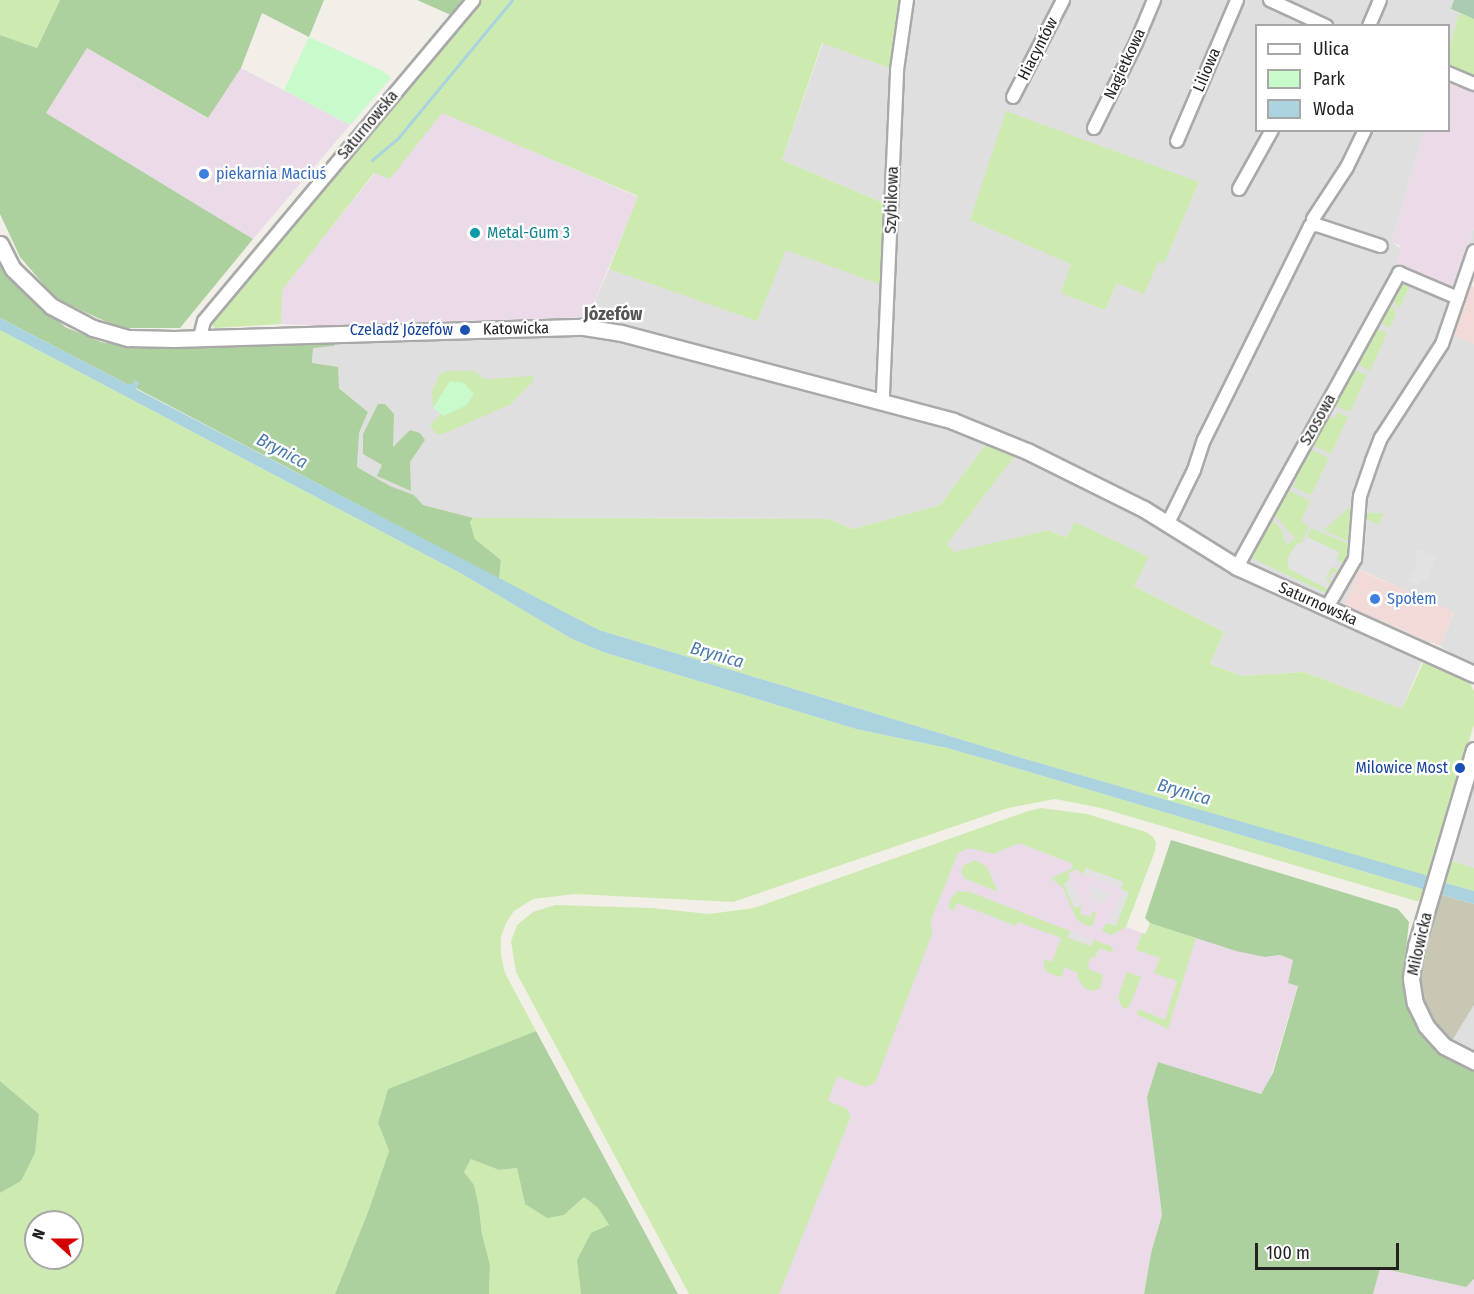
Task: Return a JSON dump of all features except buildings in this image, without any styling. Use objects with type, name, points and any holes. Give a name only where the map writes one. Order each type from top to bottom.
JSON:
[{"type":"street","name":"Saturnowska","points":[[200,337],[204,321],[473,0]]},
{"type":"street","name":"Szybikowa","points":[[880,401],[883,394],[897,70],[907,0]]},
{"type":"street","name":"Hiacyntów","points":[[1013,97],[1063,0]]},
{"type":"street","name":"Nagietkowa","points":[[1094,128],[1136,43],[1154,0]]},
{"type":"street","name":"Liliowa","points":[[1177,141],[1237,0]]},
{"type":"street","points":[[1270,0],[1319,24]]},
{"type":"street","points":[[1371,24],[1380,0]]},
{"type":"street","points":[[1450,74],[1474,84]]},
{"type":"street","points":[[1239,189],[1271,132]]},
{"type":"street","points":[[1168,523],[1194,471],[1204,440],[1311,222],[1347,167],[1364,132]]},
{"type":"street","points":[[1311,222],[1381,246]]},
{"type":"street","name":"Katowicka","points":[[0,244],[13,269],[37,294],[69,317],[93,328],[148,339],[584,327],[621,333],[880,401]]},
{"type":"street","points":[[1326,609],[1355,559],[1360,496],[1371,461],[1387,428],[1442,344],[1474,251]]},
{"type":"street","name":"Szosowa","points":[[1237,567],[1399,273],[1458,298]]},
{"type":"street","name":"Saturnowska","points":[[880,401],[953,421],[1010,444],[1168,523],[1237,567],[1474,674]]},
{"type":"street","name":"Milowicka","points":[[1474,750],[1413,960],[1412,992],[1419,1013],[1435,1038],[1452,1051],[1474,1061]]},
{"type":"shaded area","points":[[913,0],[1454,0],[1451,9],[1459,13],[1450,46],[1450,24],[1255,24],[1255,132],[1424,132],[1392,242],[1453,290],[1474,228],[1474,260],[1450,333],[1474,344],[1474,669],[1440,646],[1454,613],[1361,570],[1344,605],[1430,642],[1402,709],[1304,672],[1242,676],[1210,664],[1224,632],[1134,586],[1076,523],[1066,538],[1049,530],[954,553],[947,544],[1016,453],[987,443],[940,505],[853,529],[828,519],[468,518],[423,505],[414,495],[390,486],[357,467],[359,433],[368,412],[312,364],[313,348],[334,346],[335,339],[584,335],[588,317],[609,269],[757,320],[785,250],[886,204],[782,160],[823,43],[903,71]],"holes":[[[1199,182],[1164,262],[1158,261],[1117,283],[1105,310],[1062,293],[1071,264]]]},
{"type":"shaded area","points":[[87,48],[207,118],[241,68],[350,125],[253,239],[45,113]]},
{"type":"shaded area","points":[[1450,77],[1474,87],[1474,228],[1453,290],[1402,270],[1397,262],[1400,246],[1392,242],[1424,132],[1450,132]]},
{"type":"shaded area","name":"Metal-Gum 3","points":[[442,112],[638,197],[588,317],[322,326],[281,324],[281,290],[375,173],[390,178]]},
{"type":"shaded area","points":[[1467,284],[1474,287],[1474,344],[1450,333]]},
{"type":"shaded area","points":[[1307,537],[1339,552],[1326,579],[1332,586],[1330,590],[1289,569],[1287,560],[1294,547],[1299,543],[1304,543]]},
{"type":"shaded area","points":[[1415,548],[1436,556],[1427,581],[1420,579],[1417,585],[1407,581],[1416,566]]},
{"type":"shaded area","points":[[1258,564],[1321,594],[1318,600],[1255,570]]},
{"type":"shaded area","points":[[1359,570],[1454,612],[1440,646],[1344,605]]},
{"type":"shaded area","points":[[1474,772],[1474,868],[1450,860]]},
{"type":"shaded area","points":[[1007,827],[1138,879],[1121,925],[1145,934],[1150,923],[1265,957],[1280,955],[1293,960],[1298,985],[1270,1079],[1261,1094],[1158,1062],[1147,1097],[1162,1215],[1151,1253],[1144,1294],[777,1294],[822,1105],[949,849]]},
{"type":"shaded area","points":[[1086,868],[1123,882],[1120,889],[1083,874]]},
{"type":"shaded area","points":[[1070,881],[1082,905],[1074,908],[1064,884]]},
{"type":"shaded area","points":[[1091,886],[1109,894],[1105,905],[1091,900]]},
{"type":"shaded area","points":[[1122,890],[1129,892],[1116,926],[1109,924]]},
{"type":"shaded area","points":[[1439,894],[1474,904],[1474,1005],[1450,1044],[1424,1013],[1416,976]]},
{"type":"shaded area","points":[[1070,931],[1094,940],[1091,946],[1068,937]]},
{"type":"shaded area","points":[[1474,1005],[1474,1056],[1450,1044]]},
{"type":"shaded area","points":[[1379,1268],[1466,1287],[1474,1279],[1474,1294],[1373,1294]]},
{"type":"green space","points":[[0,0],[60,0],[37,48],[0,35]]},
{"type":"green space","points":[[60,0],[324,0],[309,37],[262,13],[241,68],[208,118],[87,48],[46,113],[253,239],[180,328],[120,328],[56,299],[20,257],[0,214],[0,35],[37,48]]},
{"type":"green space","points":[[417,0],[467,0],[453,16]]},
{"type":"green space","points":[[467,0],[902,0],[892,69],[822,43],[782,160],[886,204],[882,285],[786,250],[757,321],[609,269],[638,196],[442,113],[390,179],[374,173],[282,290],[281,324],[215,328],[212,325],[213,321]]},
{"type":"green space","points":[[1454,0],[1474,0],[1474,19],[1451,9]]},
{"type":"green space","points":[[1459,13],[1474,19],[1474,81],[1450,71],[1450,46]]},
{"type":"green space","points":[[309,37],[383,71],[391,78],[350,125],[284,90]]},
{"type":"green space","points":[[1006,111],[1199,182],[1164,263],[1158,262],[1144,294],[1117,283],[1105,310],[1061,293],[1071,264],[970,220]]},
{"type":"green space","points":[[0,252],[32,295],[65,327],[101,342],[121,345],[335,339],[334,346],[313,348],[312,363],[338,367],[339,388],[368,412],[359,433],[357,467],[390,486],[414,495],[423,505],[473,518],[470,522],[475,539],[501,560],[499,579],[136,388],[139,383],[135,380],[133,384],[127,384],[0,318]]},
{"type":"green space","points":[[1403,281],[1410,285],[1398,310],[1393,298]]},
{"type":"green space","points":[[1390,303],[1396,314],[1390,328],[1382,324],[1385,318],[1383,316]]},
{"type":"green space","points":[[1375,328],[1387,333],[1370,371],[1359,365],[1362,359],[1360,358]]},
{"type":"green space","points":[[0,330],[462,574],[572,639],[603,652],[856,729],[947,748],[1426,890],[1422,901],[1416,901],[1101,808],[1055,799],[1008,808],[733,902],[575,894],[533,899],[514,911],[506,923],[501,937],[501,955],[505,973],[536,1031],[388,1089],[378,1123],[389,1151],[368,1212],[335,1294],[0,1294],[0,1193],[21,1181],[39,1114],[0,1081]]},
{"type":"green space","points":[[1353,369],[1367,375],[1350,412],[1333,405]]},
{"type":"green space","points":[[446,371],[474,371],[484,379],[533,376],[534,380],[511,404],[443,434],[436,434],[430,425],[441,414],[444,416],[450,381],[433,408],[432,392],[439,375]]},
{"type":"green space","points":[[450,381],[464,383],[474,394],[467,405],[444,416],[433,408]]},
{"type":"green space","points":[[378,404],[385,404],[394,414],[393,447],[410,430],[420,433],[425,440],[410,462],[411,491],[377,476],[382,465],[363,454],[363,434]]},
{"type":"green space","points":[[1337,412],[1348,417],[1331,454],[1312,445],[1328,416],[1334,419]]},
{"type":"green space","points":[[987,443],[1017,453],[947,544],[954,552],[1049,530],[1066,538],[1075,522],[1149,557],[1134,586],[1224,632],[1210,664],[1242,676],[1304,672],[1402,709],[1424,661],[1469,682],[1474,691],[1474,724],[1430,877],[1022,758],[599,630],[499,579],[501,560],[475,539],[470,522],[473,518],[828,519],[853,529],[940,505]]},
{"type":"green space","points":[[1310,449],[1329,458],[1311,495],[1293,487],[1296,481],[1294,480]]},
{"type":"green space","points":[[1288,490],[1310,501],[1301,521],[1309,526],[1301,543],[1298,543],[1330,590],[1332,586],[1326,579],[1332,567],[1342,573],[1337,579],[1339,575],[1333,572],[1328,579],[1335,584],[1330,595],[1245,555],[1270,518],[1283,531],[1283,539],[1288,544],[1295,538],[1273,513]]},
{"type":"green space","points":[[1357,501],[1354,544],[1324,530]]},
{"type":"green space","points":[[1369,513],[1384,513],[1378,525],[1361,516]]},
{"type":"green space","points":[[1311,528],[1354,546],[1346,566],[1337,559],[1339,552],[1307,537]]},
{"type":"green space","points":[[1041,808],[1087,814],[1146,832],[1153,837],[1156,843],[1155,851],[1126,927],[1112,935],[1102,931],[1106,923],[1116,926],[1128,892],[1121,889],[1123,882],[1086,868],[1083,875],[1077,869],[1068,873],[1070,880],[1064,884],[1075,907],[1082,905],[1080,914],[1090,917],[1093,911],[1096,913],[1093,924],[1089,927],[1077,920],[1063,888],[1051,878],[1073,868],[1071,863],[1019,843],[993,854],[970,848],[958,853],[931,920],[932,934],[875,1083],[865,1087],[837,1076],[828,1101],[846,1108],[851,1116],[779,1294],[689,1294],[516,972],[511,941],[517,925],[533,912],[555,905],[652,908],[709,914],[754,908]]},
{"type":"green space","points":[[1171,840],[1398,909],[1409,922],[1403,977],[1409,1011],[1425,1036],[1450,1059],[1474,1068],[1474,1279],[1466,1287],[1380,1268],[1373,1294],[1144,1294],[1151,1253],[1162,1215],[1147,1097],[1158,1062],[1261,1094],[1273,1073],[1298,986],[1288,983],[1293,960],[1280,955],[1265,957],[1236,951],[1150,923],[1145,918]]},
{"type":"green space","points":[[975,860],[987,867],[998,892],[964,878],[961,871],[964,865]]},
{"type":"green space","points":[[1450,860],[1474,868],[1474,891],[1442,882]]},
{"type":"green space","points":[[958,891],[970,892],[1070,931],[1068,938],[1091,946],[1094,940],[1110,946],[1114,950],[1110,952],[1099,948],[1095,958],[1091,957],[1088,965],[1090,970],[1103,975],[1100,989],[1092,991],[1084,988],[1077,977],[1078,973],[1064,967],[1063,975],[1059,977],[1045,971],[1043,959],[1052,962],[1061,938],[1018,922],[1016,926],[957,903],[954,910],[949,909],[950,899]]},
{"type":"green space","points":[[1150,923],[1196,938],[1168,1029],[1136,1014],[1139,1009],[1165,1020],[1177,981],[1154,973],[1160,958],[1136,950],[1142,933],[1146,934]]},
{"type":"green space","points":[[1127,972],[1141,977],[1130,1005],[1125,1009],[1121,1006],[1118,997]]},
{"type":"green space","points":[[536,1031],[678,1294],[581,1294],[577,1260],[591,1233],[609,1225],[598,1208],[584,1197],[564,1215],[547,1218],[525,1204],[517,1168],[499,1170],[471,1159],[464,1172],[474,1185],[479,1208],[482,1234],[490,1265],[489,1294],[335,1294],[368,1212],[389,1151],[378,1123],[388,1089]]},
{"type":"green space","points":[[0,1081],[39,1114],[35,1153],[21,1181],[0,1193]]},
{"type":"green space","points":[[471,1159],[499,1170],[517,1168],[525,1204],[564,1215],[584,1197],[598,1208],[609,1225],[579,1280],[581,1294],[489,1294],[490,1265],[482,1234],[479,1208],[464,1172]]},
{"type":"water","points":[[0,318],[127,384],[133,384],[135,380],[139,383],[136,389],[599,630],[1022,758],[1422,874],[1430,877],[1426,890],[947,748],[856,729],[603,652],[572,639],[462,574],[0,330]]},
{"type":"water","points":[[1442,882],[1474,891],[1474,904],[1439,894]]},
{"type":"waterway","points":[[372,160],[398,138],[512,0]]},
{"type":"place","name":"piekarnia Maciuś","points":[[204,174]]},
{"type":"place","name":"Metal-Gum 3","points":[[475,233]]},
{"type":"place","name":"Czeladź Józefów","points":[[465,330]]},
{"type":"place","name":"Społem","points":[[1375,599]]},
{"type":"place","name":"Milowice Most","points":[[1460,768]]},
{"type":"district","name":"Józefów","points":[[613,314]]},
{"type":"water label","name":"Brynica","points":[[282,451]]},
{"type":"water label","name":"Brynica","points":[[717,655]]},
{"type":"water label","name":"Brynica","points":[[1184,792]]}]
